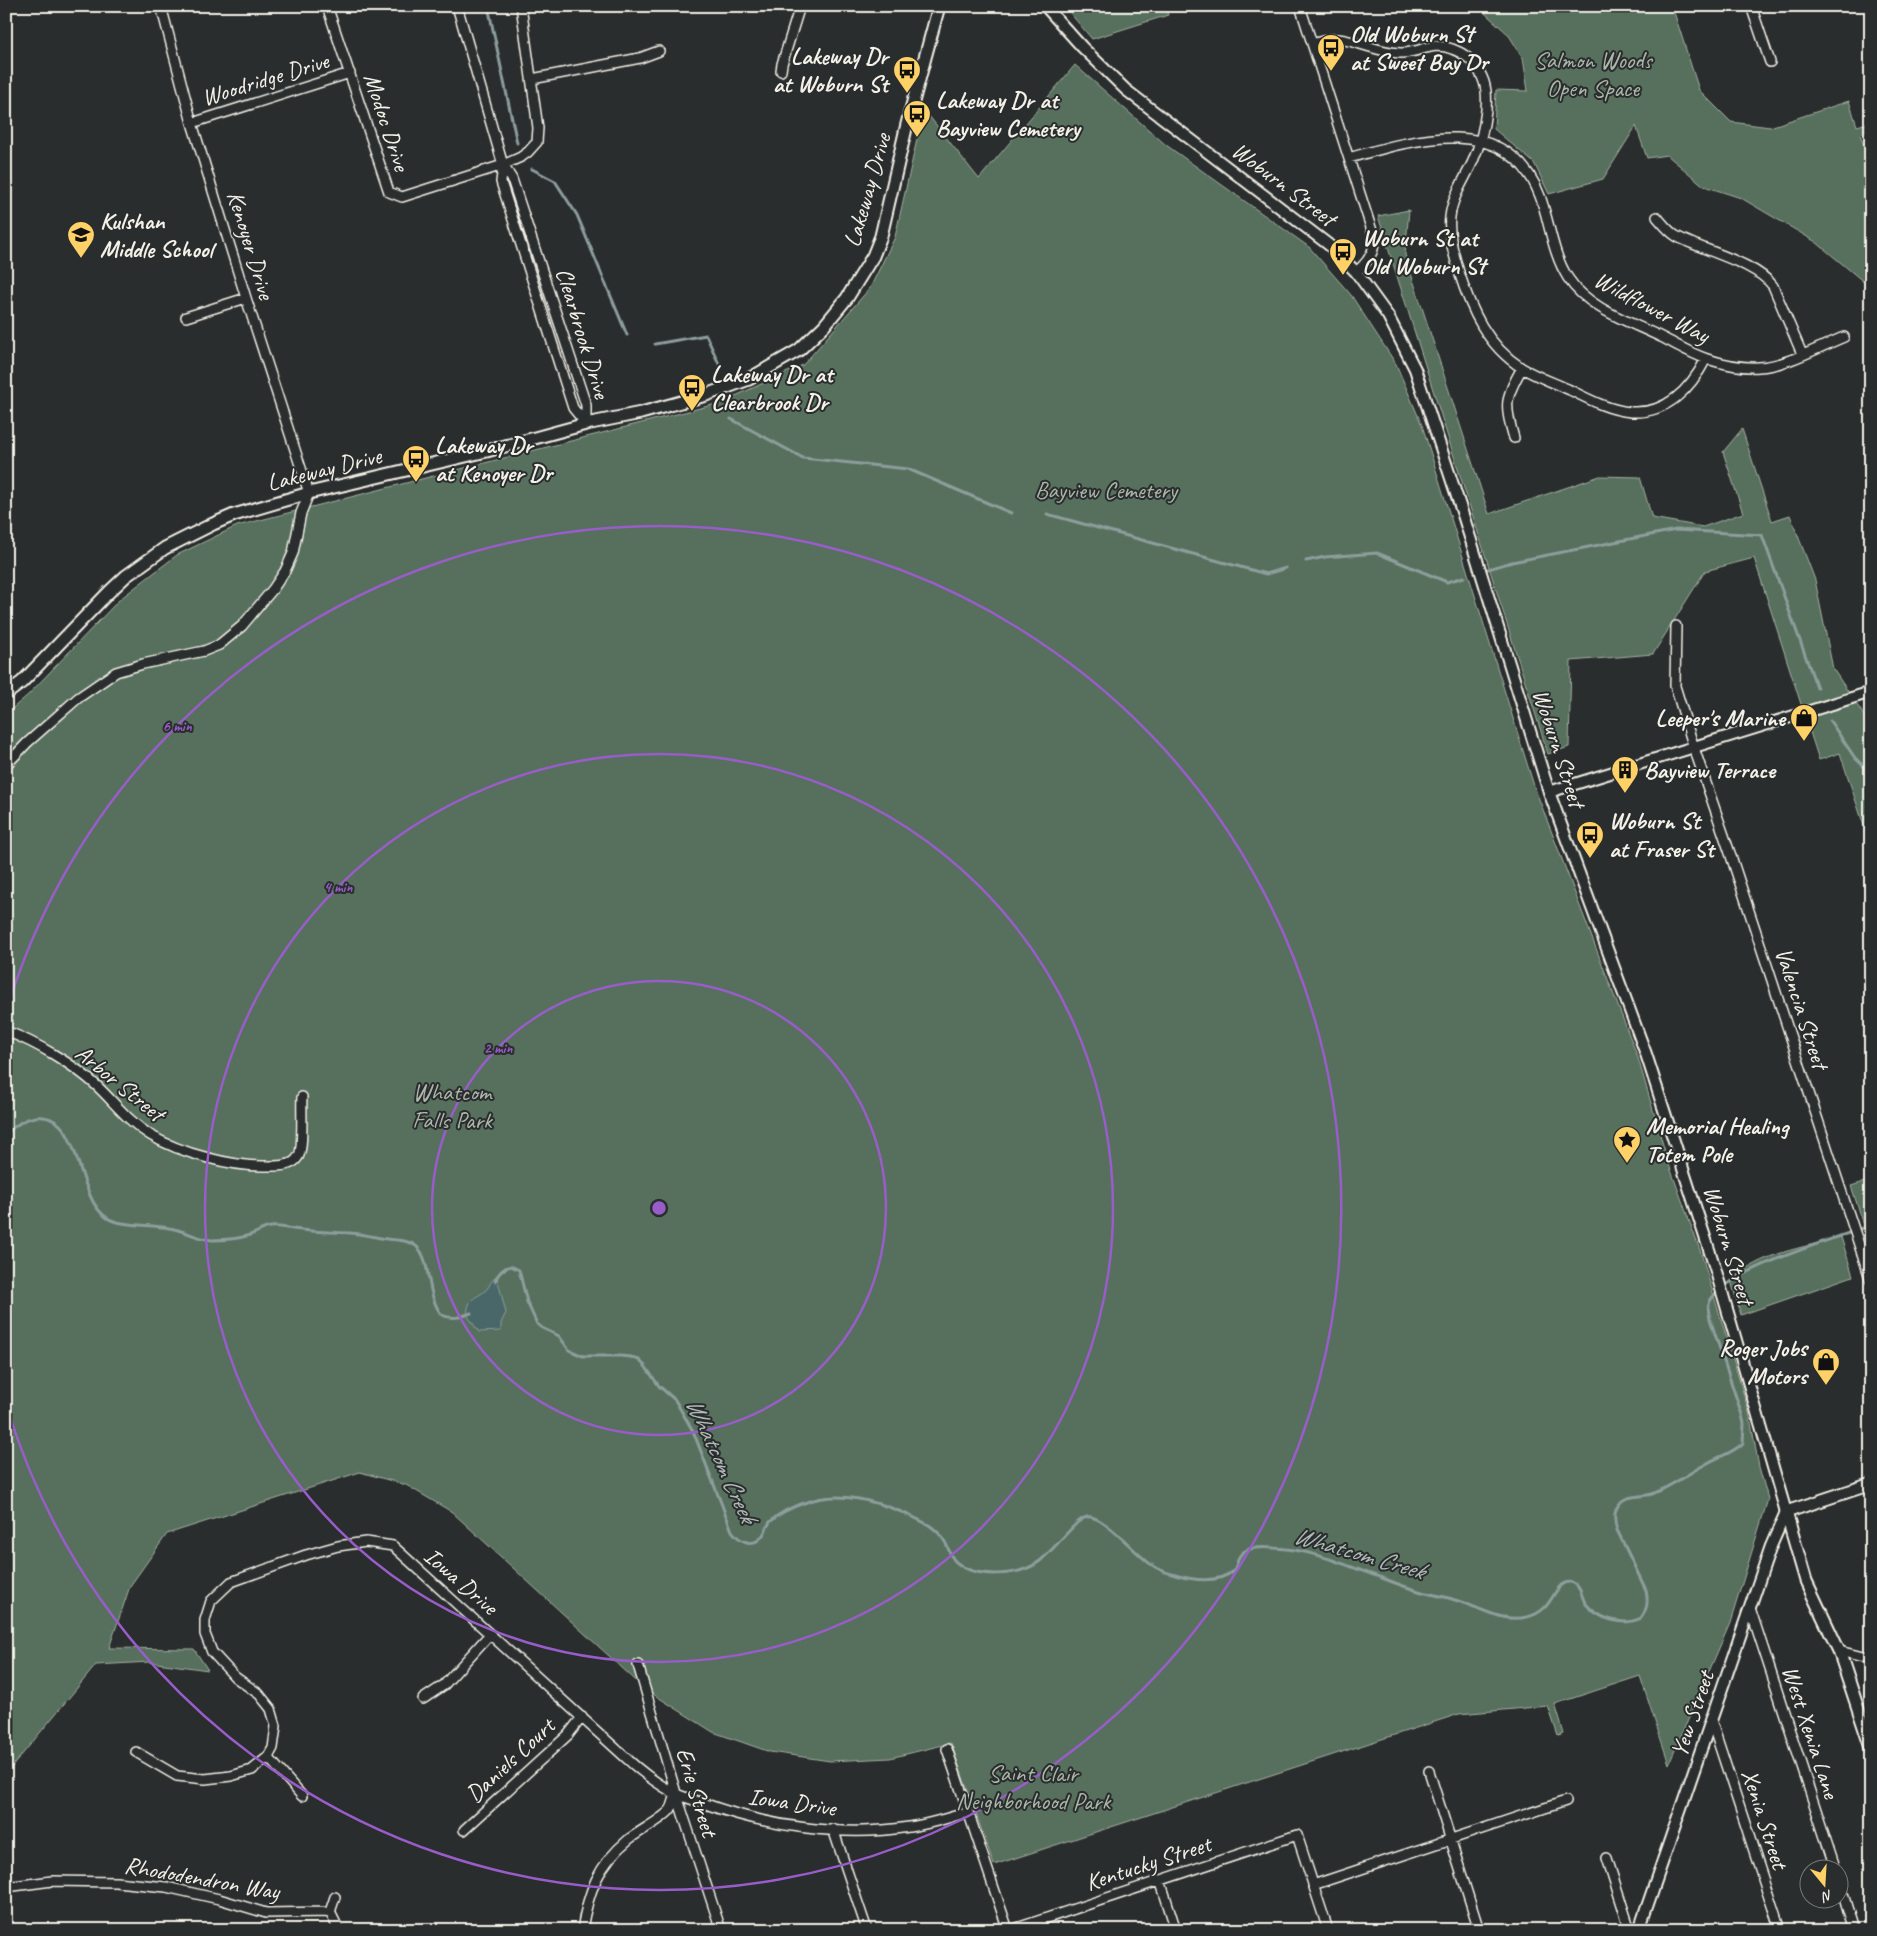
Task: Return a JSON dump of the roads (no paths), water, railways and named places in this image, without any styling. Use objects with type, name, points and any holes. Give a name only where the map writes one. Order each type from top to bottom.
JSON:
[{"type":"main road","name":"Lakeway Drive","points":[[6,694],[22,682],[109,592],[144,562],[165,548],[234,515],[309,493],[504,447],[586,424],[706,395],[748,379],[799,350],[842,305],[872,256],[880,236],[939,6]]},
{"type":"main road","points":[[1786,1512],[1871,1484]]},
{"type":"main road","name":"Woburn Street","points":[[1786,1512],[1806,1581],[1839,1651],[1871,1748]]},
{"type":"street","name":"Kenoyer Drive","points":[[161,6],[192,123],[309,493]]},
{"type":"street","name":"Modoc Drive","points":[[327,6],[389,192],[402,197],[504,165]]},
{"type":"street","points":[[457,6],[504,165],[528,152],[537,142],[538,128],[521,6]]},
{"type":"street","points":[[782,70],[782,64],[800,6]]},
{"type":"street","name":"Woburn Street","points":[[1045,6],[1082,47],[1126,90],[1323,240],[1356,272],[1388,316],[1415,370],[1464,518],[1549,792],[1646,1054],[1729,1316],[1786,1512]]},
{"type":"street","points":[[1300,6],[1375,241],[1368,260],[1356,272]]},
{"type":"street","points":[[1751,6],[1770,62]]},
{"type":"street","points":[[1312,44],[1338,39],[1402,53],[1427,47],[1452,48],[1472,61],[1480,73],[1487,96],[1484,127],[1480,141],[1453,203],[1450,220],[1450,238],[1473,313],[1493,342],[1522,368],[1603,406],[1630,412],[1643,412],[1674,400],[1687,389],[1698,375],[1706,359]]},
{"type":"street","points":[[532,78],[640,58],[659,51]]},
{"type":"street","name":"Woodridge Drive","points":[[192,123],[350,73]]},
{"type":"street","name":"Wildflower Way","points":[[1349,158],[1424,139],[1480,141],[1509,153],[1520,162],[1529,174],[1540,197],[1559,261],[1569,280],[1577,290],[1600,307],[1706,359],[1745,367],[1775,365],[1844,337]]},
{"type":"street","name":"Clearbrook Drive","points":[[504,165],[512,179],[549,288],[586,405],[586,424]]},
{"type":"street","name":"Clearbrook Drive","points":[[504,165],[501,182],[573,408],[586,424]]},
{"type":"street","points":[[1657,217],[1676,236],[1755,271],[1768,280],[1773,286],[1802,354]]},
{"type":"street","points":[[186,317],[246,298]]},
{"type":"street","points":[[1514,438],[1507,405],[1509,392],[1522,368]]},
{"type":"street","points":[[6,765],[59,714],[78,698],[116,672],[212,648],[230,637],[242,626],[273,589],[289,562],[297,539],[301,513],[309,493]]},
{"type":"street","name":"Valencia Street","points":[[1676,626],[1675,686],[1871,1281]]},
{"type":"street","points":[[1549,792],[1871,692]]},
{"type":"street","name":"Arbor Street","points":[[6,1031],[31,1042],[82,1074],[149,1135],[177,1147],[227,1163],[253,1167],[278,1166],[287,1165],[297,1160],[301,1152],[302,1097]]},
{"type":"street","name":"Yew Street","points":[[1639,1930],[1771,1546],[1786,1512]]},
{"type":"street","name":"Iowa Drive","points":[[268,1757],[274,1748],[276,1726],[270,1709],[259,1694],[235,1677],[212,1652],[206,1634],[205,1620],[211,1600],[231,1582],[306,1555],[338,1546],[366,1542],[393,1546],[407,1561],[647,1776],[676,1794],[733,1814],[807,1828],[874,1830],[909,1827],[968,1812]]},
{"type":"street","name":"West Xenia Lane","points":[[1750,1608],[1831,1858]]},
{"type":"street","points":[[423,1699],[444,1685],[490,1634]]},
{"type":"street","points":[[1839,1651],[1871,1659]]},
{"type":"street","name":"Erie Street","points":[[638,1665],[676,1794],[721,1930]]},
{"type":"street","name":"Daniels Court","points":[[464,1830],[568,1735],[582,1717]]},
{"type":"street","name":"Xenia Street","points":[[1711,1720],[1780,1930]]},
{"type":"street","points":[[947,1749],[1009,1930]]},
{"type":"street","points":[[136,1752],[177,1776],[205,1779],[231,1776],[252,1770],[268,1757],[302,1796]]},
{"type":"street","points":[[1429,1771],[1479,1930]]},
{"type":"street","points":[[582,1930],[586,1902],[596,1879],[610,1856],[628,1840],[670,1811],[676,1794]]},
{"type":"street","points":[[1328,1930],[1313,1885],[1566,1800]]},
{"type":"street","points":[[832,1829],[867,1930]]},
{"type":"street","name":"Kentucky Street","points":[[1009,1930],[1297,1835],[1313,1885]]},
{"type":"street","points":[[1606,1858],[1630,1930]]},
{"type":"street","points":[[1160,1880],[1176,1930]]},
{"type":"street","name":"Rhododendron Way","points":[[6,1887],[52,1881],[116,1882],[166,1887],[219,1899],[266,1913],[330,1912]]},
{"type":"street","points":[[335,1897],[330,1912],[338,1930]]},
{"type":"street","points":[[1847,1908],[1854,1930]]},
{"type":"water","points":[[497,1277],[506,1313],[501,1323],[501,1331],[479,1332],[467,1315],[469,1304],[486,1290]]},
{"type":"waterway","points":[[488,6],[517,143]]},
{"type":"waterway","points":[[532,169],[555,181],[577,215],[627,335]]},
{"type":"waterway","points":[[655,344],[706,335],[719,364]]},
{"type":"waterway","points":[[731,419],[803,458],[908,469],[1011,513]]},
{"type":"waterway","points":[[1047,514],[1266,574],[1286,568]]},
{"type":"waterway","points":[[1488,569],[1512,562],[1676,530],[1762,535],[1817,688]]},
{"type":"waterway","points":[[1306,561],[1325,557],[1377,553],[1447,582],[1464,577]]},
{"type":"waterway","points":[[1830,721],[1855,758],[1871,773]]},
{"type":"waterway","name":"Whatcom Creek","points":[[6,1134],[27,1119],[35,1117],[52,1119],[64,1129],[72,1145],[92,1200],[102,1214],[117,1222],[175,1229],[212,1240],[241,1237],[277,1227],[307,1231],[355,1233],[410,1243],[421,1252],[433,1298],[442,1315],[457,1317],[471,1313]]},
{"type":"waterway","name":"Whatcom Creek","points":[[495,1281],[499,1273],[506,1268],[511,1266],[519,1270],[527,1302],[537,1324],[559,1336],[569,1350],[583,1356],[631,1357],[639,1360],[645,1366],[659,1386],[675,1400],[693,1431],[732,1531],[739,1538],[747,1542],[755,1542],[764,1533],[770,1522],[795,1506],[819,1499],[835,1497],[852,1498],[884,1505],[929,1525],[942,1537],[952,1558],[956,1562],[975,1571],[998,1574],[1021,1570],[1040,1561],[1078,1522],[1089,1517],[1097,1519],[1111,1528],[1145,1560],[1161,1570],[1189,1578],[1205,1580],[1227,1575],[1233,1571],[1242,1553],[1250,1549],[1265,1547],[1288,1549],[1329,1559],[1412,1589],[1451,1599],[1508,1618],[1527,1617],[1536,1614],[1547,1605],[1561,1586],[1571,1582],[1578,1587],[1586,1604],[1597,1614],[1612,1620],[1627,1622],[1641,1618],[1646,1608],[1647,1598],[1646,1590],[1617,1530],[1615,1515],[1619,1504],[1628,1498],[1659,1491],[1710,1461],[1735,1450],[1743,1443],[1744,1424],[1742,1415],[1710,1319],[1709,1303],[1718,1291],[1735,1279],[1757,1268],[1871,1225]]},
{"type":"place","name":"Old Woburn St at Sweet Bay Dr","points":[[1331,72]]},
{"type":"place","name":"Lakeway Dr at Woburn St","points":[[907,94]]},
{"type":"place","name":"Lakeway Dr at Bayview Cemetery","points":[[917,138]]},
{"type":"place","name":"Kulshan Middle School","points":[[81,259]]},
{"type":"place","name":"Woburn St at Old Woburn St","points":[[1343,276]]},
{"type":"place","name":"Lakeway Dr at Clearbrook Dr","points":[[692,412]]},
{"type":"place","name":"Lakeway Dr at Kenoyer Dr","points":[[416,483]]},
{"type":"place","name":"Leeper's Marine","points":[[1804,742]]},
{"type":"place","name":"Bayview Terrace","points":[[1625,794]]},
{"type":"place","name":"Woburn St at Fraser St","points":[[1590,859]]},
{"type":"place","name":"Memorial Healing Totem Pole","points":[[1627,1164]]},
{"type":"place","name":"Roger Jobs Motors","points":[[1826,1386]]},
{"type":"park label","name":"Salmon Woods Open Space","points":[[1593,74]]},
{"type":"park label","name":"Bayview Cemetery","points":[[1106,490]]},
{"type":"park label","name":"Whatcom Falls Park","points":[[452,1106]]},
{"type":"park label","name":"Saint Clair Neighborhood Park","points":[[1033,1787]]}]
